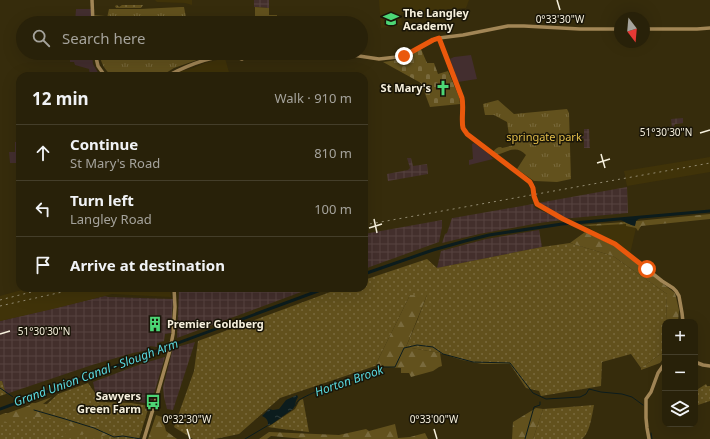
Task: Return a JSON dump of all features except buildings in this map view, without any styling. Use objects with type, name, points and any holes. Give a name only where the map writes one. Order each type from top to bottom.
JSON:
[{"type":"street","points":[[92,0],[93,16]]},
{"type":"street","points":[[368,57],[379,59],[396,57],[407,54],[439,38],[464,35],[495,28],[515,26],[614,29]]},
{"type":"street","points":[[650,29],[710,28]]},
{"type":"street","points":[[439,38],[462,98],[463,127],[467,134],[530,182],[537,204],[563,219],[620,247],[673,288],[679,296],[683,319]]},
{"type":"street","points":[[97,60],[98,66],[102,72]]},
{"type":"street","points":[[175,72],[184,67],[206,60]]},
{"type":"street","points":[[144,439],[173,336],[176,307],[174,292]]},
{"type":"street","points":[[698,363],[710,366]]},
{"type":"street","points":[[650,439],[646,418],[646,399],[651,392],[658,373],[662,367]]},
{"type":"shaded area","points":[[155,0],[192,0],[192,5],[185,3],[157,2]]},
{"type":"shaded area","points":[[254,0],[269,0],[269,8],[254,7]]},
{"type":"shaded area","name":"The Langley Academy","points":[[379,0],[469,0],[466,8],[406,12],[401,14],[402,25],[381,28]]},
{"type":"shaded area","points":[[76,9],[91,9],[91,16],[76,16]]},
{"type":"shaded area","points":[[471,55],[477,79],[458,82],[450,59],[454,57]]},
{"type":"shaded area","points":[[70,60],[93,60],[93,64],[98,72],[89,72],[89,69],[75,65],[74,62],[70,62]]},
{"type":"shaded area","points":[[217,60],[226,60],[229,72],[178,72],[193,68]]},
{"type":"shaded area","points":[[683,118],[683,123],[675,124],[674,128],[672,128],[671,119]]},
{"type":"shaded area","points":[[584,129],[589,129],[590,148],[584,148],[583,138],[574,138],[584,136]]},
{"type":"shaded area","points":[[16,142],[16,163],[10,163],[9,152],[15,152]]},
{"type":"shaded area","points":[[474,143],[488,153],[493,159],[469,165],[469,160],[473,159],[472,144]]},
{"type":"shaded area","points":[[710,157],[710,172],[627,186],[624,171]]},
{"type":"shaded area","points":[[407,158],[411,158],[413,166],[427,164],[428,174],[388,181],[387,174],[408,170],[410,168]]},
{"type":"shaded area","points":[[627,187],[628,213],[563,218],[544,205],[538,203]]},
{"type":"shaded area","points":[[533,204],[535,208],[563,220],[479,234],[442,243],[452,218]]},
{"type":"shaded area","points":[[442,220],[439,242],[368,268],[368,233]]},
{"type":"shaded area","points":[[626,224],[626,226],[636,228],[630,254],[623,247],[598,234],[590,228],[590,226]]},
{"type":"shaded area","points":[[539,230],[542,247],[437,268],[441,251],[486,239]]},
{"type":"shaded area","points":[[16,292],[170,292],[171,297],[112,294],[0,321],[0,296]]},
{"type":"shaded area","points":[[179,292],[301,292],[177,338]]},
{"type":"shaded area","points":[[105,296],[173,299],[171,333],[165,334],[164,341],[157,343],[157,347],[150,346],[149,350],[92,365],[6,394],[2,381],[0,381],[0,321]]},
{"type":"shaded area","points":[[195,342],[173,410],[167,409],[163,387],[173,348]]},
{"type":"shaded area","points":[[165,357],[151,404],[132,401],[97,401],[93,382],[141,364]]},
{"type":"green space","points":[[117,5],[119,7],[122,5],[143,5],[141,8],[116,8],[115,6]]},
{"type":"green space","points":[[184,7],[186,16],[107,16],[109,9]]},
{"type":"green space","points":[[255,7],[269,8],[269,15],[277,15],[277,16],[255,16]]},
{"type":"green space","points":[[421,49],[427,63],[434,63],[438,74],[448,71],[459,97],[460,104],[430,107],[421,83],[383,62],[412,55]]},
{"type":"green space","points":[[101,60],[197,60],[174,68],[168,72],[108,72],[103,66]]},
{"type":"green space","name":"springate park","points":[[498,100],[514,114],[567,109],[569,113],[571,179],[557,182],[534,181],[517,169],[526,155],[523,152],[519,150],[512,150],[497,155],[493,152],[498,147],[502,148],[515,145],[513,138],[509,135],[507,122],[494,115],[485,115],[483,104]]},
{"type":"green space","points":[[710,214],[710,219],[641,226],[638,231],[636,228],[626,226],[626,224],[581,225],[625,222],[635,225],[636,221]]},
{"type":"green space","points":[[585,232],[614,246],[675,293],[679,310],[678,319],[666,319],[667,294],[613,256],[570,243]]},
{"type":"green space","points":[[570,243],[613,256],[667,294],[666,319],[662,319],[662,353],[641,368],[631,354],[602,362],[601,386],[541,396],[539,391],[526,388],[510,364],[482,364],[440,353],[406,347],[427,295],[410,295],[375,366],[280,398],[239,434],[215,439],[193,439],[174,427],[194,371],[198,341],[330,292],[368,292],[368,279],[427,259],[437,268],[542,247]]},
{"type":"green space","points":[[410,295],[427,295],[406,347],[440,353],[442,366],[433,371],[411,377],[409,373],[401,373],[401,368],[375,366]]},
{"type":"green space","points":[[662,353],[662,360],[660,363],[641,370],[641,368]]},
{"type":"green space","points":[[0,381],[2,381],[6,394],[0,396]]},
{"type":"green space","points":[[88,383],[95,393],[96,402],[131,403],[149,406],[139,439],[0,439],[0,415],[5,413],[17,414],[32,403],[47,404],[58,394]]},
{"type":"green space","points":[[706,384],[707,386],[710,386],[710,401],[698,405],[698,389]]},
{"type":"green space","points":[[52,397],[35,410],[102,428],[106,435],[94,439],[86,433],[67,439],[58,439],[74,427],[47,417],[26,417],[0,424],[0,416]]},
{"type":"green space","points":[[303,399],[309,432],[268,427],[295,409],[300,400]]},
{"type":"green space","points":[[594,405],[589,428],[582,439],[533,439],[543,409]]},
{"type":"green space","points":[[536,408],[543,409],[533,439],[512,439],[513,422]]},
{"type":"green space","points":[[156,415],[162,417],[166,431],[177,439],[148,439]]},
{"type":"green space","points":[[395,424],[398,438],[410,437],[425,433],[428,439],[305,439],[271,436],[267,439],[259,439],[269,432],[339,435],[366,429],[369,431]]},
{"type":"water","points":[[640,218],[636,221],[635,226],[618,219]]},
{"type":"water","points":[[297,395],[298,397],[293,409],[267,426],[268,424],[266,418],[262,416],[269,409],[279,409],[286,400]]},
{"type":"waterway","name":"Grand Union Canal - Slough Arm","points":[[368,273],[433,250],[489,235],[562,224],[710,211]]},
{"type":"waterway","name":"Grand Union Canal - Slough Arm","points":[[0,409],[315,292]]},
{"type":"waterway","name":"Horton Brook","points":[[295,406],[300,399],[335,384],[338,385],[344,382],[363,378],[368,374],[378,371],[382,367],[395,367],[404,348],[417,345],[433,347],[443,354],[473,362],[510,363],[533,393],[546,399],[580,397],[586,394],[589,389],[622,394],[632,397],[643,405]]},
{"type":"waterway","name":"Horton Brook","points":[[0,388],[13,397]]},
{"type":"waterway","points":[[525,439],[534,407],[540,405],[540,402]]},
{"type":"waterway","name":"Horton Brook","points":[[34,410],[94,428],[114,437],[123,436],[141,439]]},
{"type":"waterway","name":"Horton Brook","points":[[245,439],[267,426]]},
{"type":"waterway","name":"Horton Brook","points":[[651,433],[652,439]]},
{"type":"railway","points":[[368,224],[710,163]]},
{"type":"railway","points":[[0,300],[31,292]]},
{"type":"railway","points":[[0,306],[62,292]]},
{"type":"place","name":"The Langley Academy","points":[[391,19]]},
{"type":"place","name":"St Mary's","points":[[443,88]]},
{"type":"place","name":"Premier Goldberg","points":[[155,324]]},
{"type":"place","name":"Sawyers Green Farm","points":[[153,402]]},
{"type":"route","points":[[404,56],[439,38],[446,59],[461,92],[463,127],[467,134],[530,182],[537,204],[563,219],[615,244],[647,269]]}]
